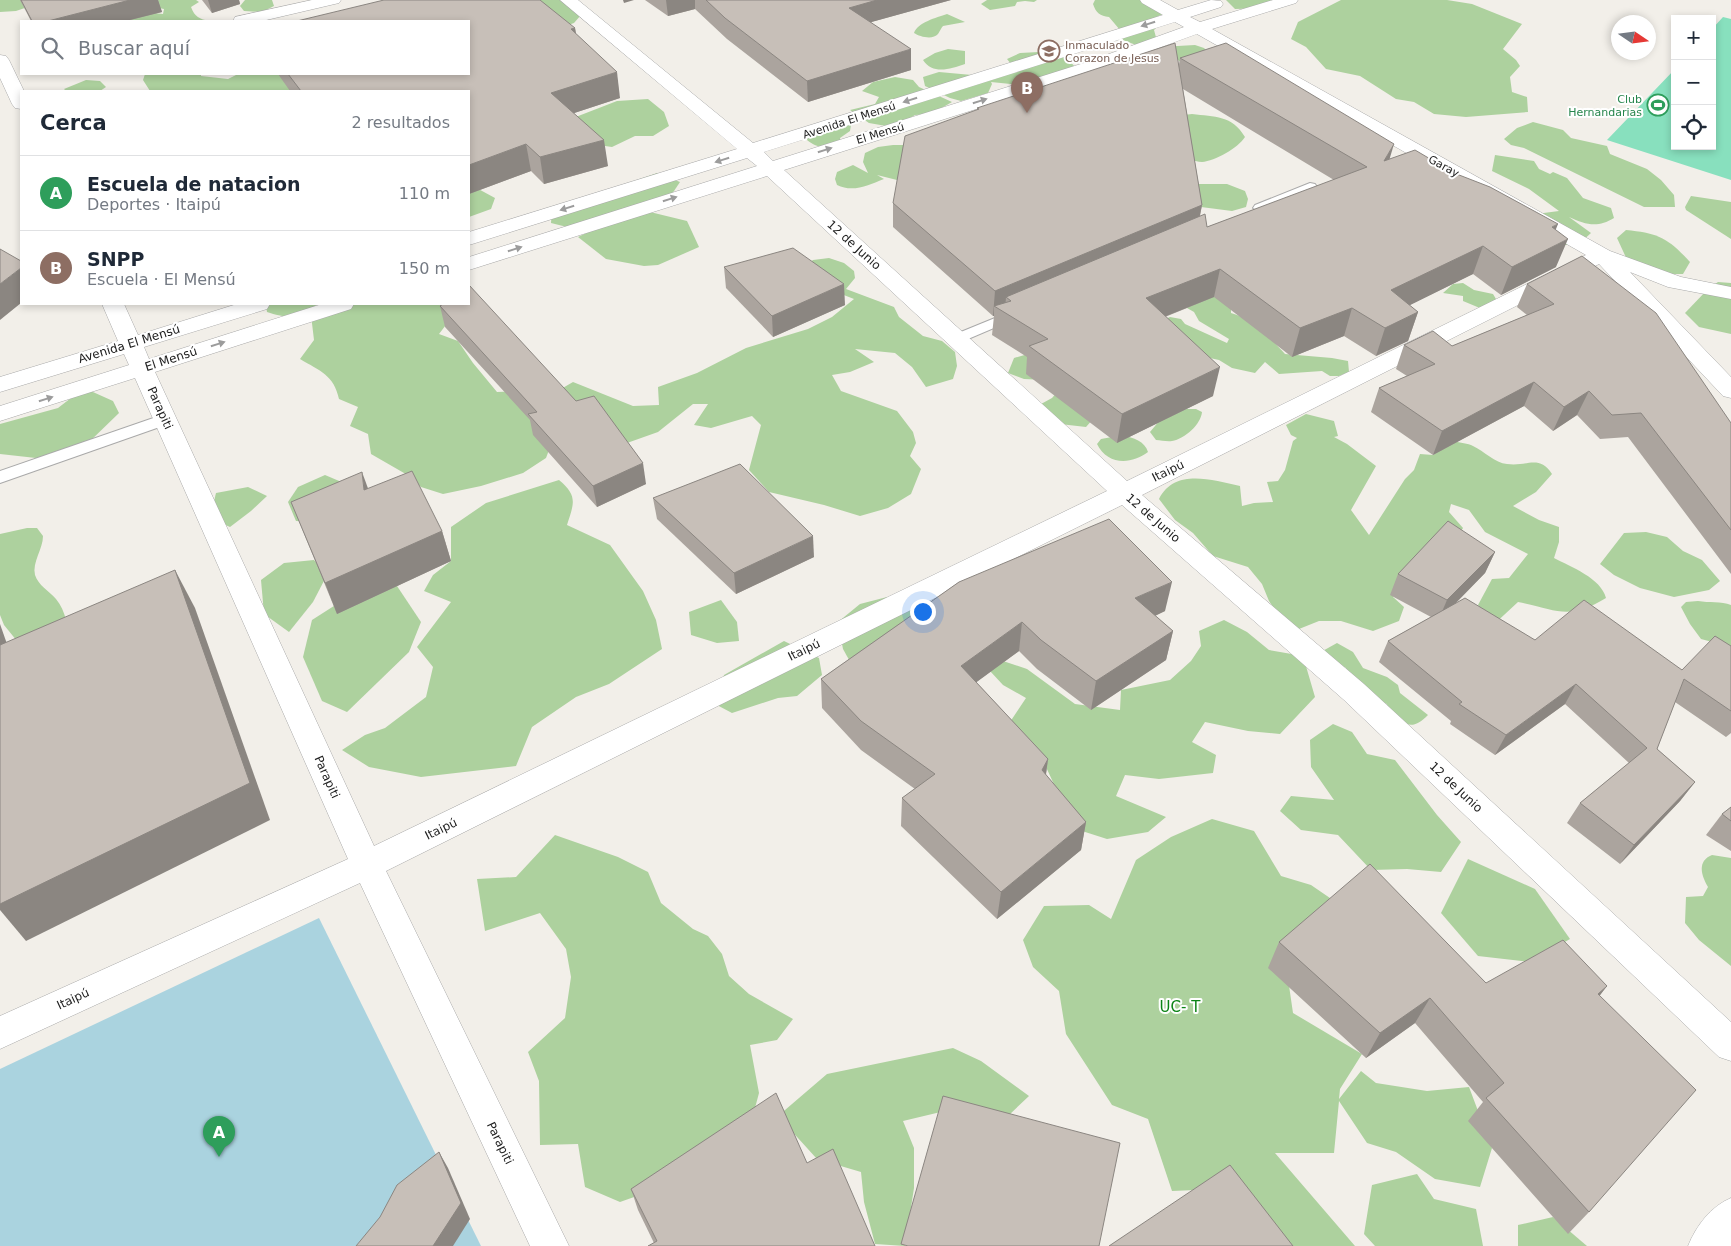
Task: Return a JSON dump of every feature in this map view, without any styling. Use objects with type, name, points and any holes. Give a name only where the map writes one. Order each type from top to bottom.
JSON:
[{"type":"street","points":[[244,20],[333,0]]},
{"type":"street","name":"12 de Junio","points":[[568,0],[760,159],[1124,493],[1354,692],[1731,1045]]},
{"type":"street","name":"Garay","points":[[1148,0],[1602,255],[1731,391]]},
{"type":"street","name":"Avenida El Mensú","points":[[470,239],[760,159],[1176,16],[1228,0]]},
{"type":"street","name":"El Mensú","points":[[470,264],[760,159],[1090,67],[1198,28],[1290,0]]},
{"type":"street","points":[[7,71],[20,102]]},
{"type":"street","points":[[1602,255],[1676,282],[1731,293]]},
{"type":"street","name":"Itaipú","points":[[0,1032],[367,865],[1124,493],[1602,255]]},
{"type":"street","name":"Parapiti","points":[[113,305],[367,865],[550,1246]]},
{"type":"street","name":"Avenida El Mensú","points":[[0,385],[137,356],[257,305]]},
{"type":"street","name":"El Mensú","points":[[0,414],[137,356],[339,305]]},
{"type":"street","points":[[1707,1246],[1731,1217]]},
{"type":"lane","points":[[1247,214],[1310,187]]},
{"type":"lane","points":[[956,339],[1030,308]]},
{"type":"lane","points":[[0,476],[165,419]]},
{"type":"green space","points":[[0,0],[48,0],[16,11],[0,12]]},
{"type":"green space","points":[[147,0],[196,0],[199,2],[191,7],[194,13],[207,20],[128,20],[154,13],[163,14],[164,9],[153,7]]},
{"type":"green space","points":[[245,0],[272,0],[274,6],[262,12],[244,11],[240,6]]},
{"type":"green space","points":[[498,0],[564,0],[567,6],[576,9],[581,15],[574,23],[551,31]]},
{"type":"green space","points":[[987,0],[1037,0],[1034,2],[1017,2],[1015,6],[990,10],[981,4]]},
{"type":"green space","points":[[1095,0],[1149,0],[1165,13],[1152,19],[1160,24],[1154,30],[1157,41],[1136,45],[1123,40],[1120,30],[1109,17],[1097,12],[1093,4]]},
{"type":"green space","points":[[1226,0],[1286,0],[1270,8],[1235,9]]},
{"type":"green space","points":[[1341,0],[1447,0],[1472,4],[1522,24],[1503,49],[1520,66],[1510,77],[1512,92],[1527,97],[1528,112],[1466,117],[1434,114],[1414,102],[1396,99],[1360,76],[1326,69],[1306,47],[1291,39],[1298,22]]},
{"type":"green space","points":[[947,14],[965,22],[943,26],[938,34],[933,37],[923,37],[914,33],[923,23]]},
{"type":"green space","name":"Club Hernandarias","points":[[1723,17],[1731,19],[1731,180],[1607,140],[1671,73],[1671,150],[1716,150],[1716,25]]},
{"type":"green space","points":[[1195,45],[1204,48],[1208,52],[1182,63],[1160,47]]},
{"type":"green space","points":[[948,49],[965,51],[965,64],[942,70],[932,68],[923,60],[935,53]]},
{"type":"green space","points":[[1039,52],[1065,56],[1076,68],[1020,85],[991,82],[988,93],[961,101],[925,86],[923,77],[939,72],[972,75],[1011,64],[1007,59],[1020,53]]},
{"type":"green space","points":[[145,75],[201,75],[228,79],[236,75],[333,75],[305,90],[149,90],[143,80]]},
{"type":"green space","points":[[895,77],[913,80],[919,87],[952,102],[931,114],[915,115],[900,124],[886,126],[869,123],[850,110],[875,104],[879,97],[862,91],[873,82]]},
{"type":"green space","points":[[86,80],[100,81],[106,87],[102,90],[64,89]]},
{"type":"green space","points":[[648,99],[664,112],[669,126],[653,136],[635,136],[612,147],[598,145],[568,120],[617,101]]},
{"type":"green space","points":[[1192,114],[1222,118],[1229,121],[1245,137],[1232,149],[1219,157],[1202,162],[1189,160],[1184,115]]},
{"type":"green space","points":[[834,119],[851,125],[850,131],[840,138],[841,146],[834,150],[813,144],[805,139],[798,130]]},
{"type":"green space","points":[[1533,122],[1563,130],[1571,138],[1607,146],[1610,154],[1647,169],[1661,180],[1674,195],[1675,207],[1644,207],[1524,148],[1511,145],[1504,139],[1517,128]]},
{"type":"green space","points":[[905,145],[901,181],[877,175],[884,179],[867,186],[849,188],[837,185],[835,179],[837,172],[853,165],[868,173],[863,162],[865,153],[878,147]]},
{"type":"green space","points":[[1495,155],[1534,161],[1539,169],[1567,178],[1583,198],[1611,208],[1614,218],[1603,223],[1592,224],[1569,217],[1591,233],[1580,243],[1565,245],[1531,238],[1536,214],[1559,211],[1529,189],[1492,171]]},
{"type":"green space","points":[[657,173],[680,182],[670,197],[571,228],[551,223],[552,210]]},
{"type":"green space","points":[[1198,184],[1227,184],[1245,191],[1248,199],[1246,207],[1232,211],[1201,207]]},
{"type":"green space","points":[[470,186],[495,198],[491,209],[470,217]]},
{"type":"green space","points":[[1691,196],[1731,202],[1731,239],[1686,210],[1685,207]]},
{"type":"green space","points":[[650,212],[687,221],[699,247],[658,265],[644,266],[606,259],[578,237],[607,223]]},
{"type":"green space","points":[[1626,230],[1655,235],[1669,242],[1690,262],[1683,274],[1651,274],[1629,264],[1617,238]]},
{"type":"green space","points":[[829,258],[844,263],[854,271],[855,278],[846,289],[894,307],[899,317],[923,336],[942,341],[955,352],[957,366],[953,379],[926,387],[912,367],[895,353],[855,349],[874,362],[850,372],[832,375],[841,391],[897,411],[913,432],[916,443],[910,456],[921,469],[911,494],[888,508],[860,516],[769,492],[749,470],[761,425],[752,416],[711,428],[694,425],[708,404],[693,404],[658,432],[627,443],[552,442],[546,458],[523,473],[481,486],[443,494],[421,487],[404,473],[371,454],[368,434],[350,426],[358,407],[339,399],[334,384],[330,379],[300,359],[314,340],[311,315],[333,305],[454,305],[455,313],[439,334],[458,341],[497,392],[528,391],[542,400],[573,382],[633,406],[659,405],[658,387],[697,373],[746,348],[808,329],[832,317],[854,299],[813,283],[802,269],[813,260]]},
{"type":"green space","points":[[1718,282],[1731,283],[1731,334],[1699,327],[1685,313],[1707,290]]},
{"type":"green space","points":[[1463,283],[1474,290],[1493,294],[1496,299],[1494,304],[1487,311],[1463,301],[1463,296],[1443,293],[1453,284]]},
{"type":"green space","points":[[1196,287],[1231,303],[1231,313],[1253,324],[1285,354],[1348,361],[1349,372],[1339,376],[1330,376],[1322,371],[1279,374],[1265,362],[1255,373],[1232,368],[1219,360],[1205,357],[1204,352],[1192,350],[1159,322],[1170,317],[1181,319],[1185,324],[1227,343],[1229,339],[1199,321],[1194,312],[1187,308]]},
{"type":"green space","points":[[266,305],[316,305],[294,316],[282,316],[267,312]]},
{"type":"green space","points":[[1028,354],[1046,380],[1024,379],[1008,373],[1014,358]]},
{"type":"green space","points":[[84,388],[113,401],[119,413],[86,445],[45,459],[0,454],[0,424],[58,408]]},
{"type":"green space","points":[[1060,389],[1101,410],[1086,427],[1060,424],[1041,404],[1052,398]]},
{"type":"green space","points":[[1186,409],[1196,409],[1202,412],[1199,421],[1192,430],[1177,440],[1156,440],[1150,432],[1165,414]]},
{"type":"green space","points":[[1306,414],[1334,421],[1338,436],[1334,437],[1347,444],[1376,466],[1351,510],[1369,535],[1405,479],[1414,470],[1420,454],[1433,455],[1454,441],[1471,445],[1503,463],[1542,464],[1552,474],[1536,492],[1513,506],[1539,520],[1559,527],[1559,542],[1554,558],[1592,579],[1603,591],[1606,598],[1582,609],[1563,612],[1518,602],[1490,628],[1478,605],[1492,579],[1509,578],[1528,554],[1485,532],[1469,510],[1451,504],[1449,512],[1463,528],[1459,535],[1402,580],[1393,597],[1404,607],[1399,621],[1373,631],[1341,621],[1319,621],[1299,629],[1284,623],[1269,601],[1262,584],[1248,567],[1213,556],[1193,533],[1175,520],[1159,499],[1166,489],[1174,483],[1184,480],[1206,479],[1240,486],[1242,506],[1273,502],[1267,482],[1278,481],[1285,470],[1293,441],[1297,438],[1291,435],[1286,425]]},
{"type":"green space","points":[[1123,435],[1135,439],[1144,445],[1148,452],[1134,459],[1120,461],[1107,456],[1097,444],[1101,439]]},
{"type":"green space","points":[[325,475],[351,486],[337,523],[296,521],[288,502],[298,487]]},
{"type":"green space","points":[[559,480],[572,495],[573,500],[567,525],[610,545],[643,591],[656,620],[662,649],[609,684],[576,697],[532,727],[516,766],[421,777],[369,767],[342,750],[365,735],[385,728],[426,697],[433,667],[417,647],[451,602],[424,591],[433,575],[451,561],[451,527],[486,503]]},
{"type":"green space","points":[[248,487],[267,496],[230,527],[210,518],[216,493]]},
{"type":"green space","points":[[27,528],[37,528],[43,536],[34,570],[36,579],[58,601],[66,620],[17,641],[4,625],[0,615],[0,534]]},
{"type":"green space","points":[[1646,532],[1667,537],[1683,551],[1702,560],[1720,581],[1709,590],[1674,597],[1640,588],[1614,575],[1600,564],[1624,533]]},
{"type":"green space","points":[[314,560],[327,575],[313,602],[289,632],[264,614],[261,580],[284,563]]},
{"type":"green space","points":[[397,586],[421,622],[409,652],[347,712],[322,701],[303,657],[312,620],[362,588]]},
{"type":"green space","points":[[887,597],[917,610],[915,635],[853,667],[843,649],[838,622],[860,604]]},
{"type":"green space","points":[[721,600],[737,622],[739,641],[717,643],[691,635],[689,612]]},
{"type":"green space","points":[[1698,601],[1731,605],[1731,647],[1701,639],[1690,624],[1681,607],[1686,602]]},
{"type":"green space","points":[[1224,620],[1247,632],[1269,650],[1303,656],[1315,697],[1280,734],[1248,731],[1205,722],[1192,742],[1216,755],[1213,773],[1159,779],[1125,775],[1116,796],[1166,817],[1148,832],[1107,839],[1082,831],[1058,793],[1046,767],[1010,722],[1026,698],[1003,685],[990,671],[1000,660],[1027,669],[1075,704],[1120,710],[1121,690],[1170,680],[1191,661],[1201,646],[1199,631]]},
{"type":"green space","points":[[784,641],[819,658],[822,675],[797,696],[778,698],[732,713],[715,704],[724,675]]},
{"type":"green space","points":[[1337,643],[1353,652],[1363,668],[1387,677],[1398,685],[1400,693],[1428,715],[1413,725],[1404,723],[1388,713],[1387,704],[1375,701],[1348,682],[1346,668],[1319,653]]},
{"type":"green space","points":[[1333,724],[1352,732],[1367,754],[1395,760],[1437,815],[1461,842],[1441,872],[1407,869],[1371,870],[1338,835],[1301,830],[1280,811],[1291,796],[1334,800],[1311,767],[1310,740]]},
{"type":"green space","name":"UC- T","points":[[1212,819],[1254,831],[1281,876],[1311,885],[1346,909],[1286,965],[1293,1013],[1362,1054],[1340,1089],[1339,1099],[1361,1071],[1376,1083],[1427,1091],[1469,1087],[1492,1148],[1480,1187],[1435,1179],[1396,1152],[1367,1143],[1339,1101],[1334,1153],[1275,1153],[1355,1246],[1275,1246],[1219,1189],[1172,1191],[1148,1119],[1112,1105],[1066,1034],[1059,991],[1033,967],[1023,940],[1044,906],[1089,905],[1111,919],[1136,860],[1171,837]]},
{"type":"green space","points":[[555,835],[618,857],[648,872],[661,903],[693,929],[708,936],[722,954],[729,976],[749,994],[793,1019],[777,1040],[750,1045],[759,1093],[751,1123],[651,1191],[620,1202],[585,1187],[578,1144],[540,1145],[539,1081],[528,1052],[565,1018],[571,977],[566,949],[540,913],[485,931],[477,879],[516,877]]},
{"type":"green space","points":[[1712,855],[1731,858],[1731,966],[1699,940],[1685,923],[1686,897],[1703,896],[1708,887],[1702,873],[1702,865]]},
{"type":"green space","points":[[1468,859],[1535,889],[1570,939],[1530,962],[1478,956],[1441,913]]},
{"type":"green space","points":[[953,1048],[981,1061],[1029,1096],[989,1134],[949,1110],[903,1121],[914,1148],[914,1188],[905,1246],[875,1244],[864,1202],[861,1172],[817,1159],[778,1116],[827,1074]]},
{"type":"green space","points":[[1417,1174],[1434,1199],[1476,1209],[1483,1246],[1375,1246],[1364,1234],[1372,1185]]},
{"type":"green space","points":[[1553,1217],[1587,1246],[1518,1246],[1518,1225]]},
{"type":"water","points":[[319,918],[481,1246],[0,1246],[0,1069]]},
{"type":"building","points":[[21,0],[130,0],[52,20],[31,20]]},
{"type":"building","points":[[384,0],[540,0],[575,28],[571,29],[617,72],[551,93],[604,140],[540,157],[526,144],[470,165],[470,90],[300,90],[289,75],[470,75],[470,20],[301,20]]},
{"type":"building","points":[[706,0],[877,0],[849,8],[911,49],[807,81],[725,18]]},
{"type":"building","points":[[1175,43],[1202,205],[995,291],[893,203],[905,136],[979,109],[977,108]]},
{"type":"building","points":[[1226,43],[1394,144],[1384,161],[1415,150],[1454,173],[1490,187],[1558,224],[1552,227],[1568,239],[1512,267],[1483,246],[1391,290],[1418,312],[1385,328],[1352,308],[1300,328],[1220,269],[1146,298],[1220,367],[1122,414],[1029,346],[1048,339],[994,306],[1011,301],[1006,297],[1205,214],[1207,227],[1367,167],[1180,58]]},
{"type":"building","points":[[793,248],[844,284],[772,316],[724,267]]},
{"type":"building","points":[[0,249],[20,260],[20,269],[0,284]]},
{"type":"building","points":[[1582,256],[1656,313],[1731,423],[1731,530],[1641,413],[1612,415],[1589,391],[1564,407],[1534,382],[1442,431],[1379,388],[1435,364],[1404,345],[1433,331],[1452,346],[1554,304],[1527,284]]},
{"type":"building","points":[[470,286],[576,401],[594,396],[643,463],[593,486],[528,414],[537,412],[440,306],[470,305]]},
{"type":"building","points":[[740,464],[813,536],[734,573],[653,498]]},
{"type":"building","points":[[412,471],[442,531],[325,583],[291,502],[362,472],[364,490]]},
{"type":"building","points":[[1109,519],[1172,582],[1135,598],[1173,631],[1096,681],[1041,640],[1022,622],[961,666],[1048,759],[1042,770],[1086,822],[1001,892],[902,798],[935,774],[861,721],[821,679],[959,582]]},
{"type":"building","points":[[1448,521],[1495,552],[1447,600],[1398,574]]},
{"type":"building","points":[[175,570],[250,783],[0,904],[0,645]]},
{"type":"building","points":[[1465,598],[1535,640],[1584,600],[1682,670],[1715,636],[1731,646],[1731,711],[1684,679],[1657,749],[1695,782],[1634,845],[1580,803],[1647,748],[1576,684],[1506,735],[1459,704],[1462,702],[1388,641]]},
{"type":"building","points":[[1731,807],[1731,821],[1722,814]]},
{"type":"building","points":[[1370,864],[1486,983],[1563,940],[1607,986],[1598,994],[1696,1090],[1589,1212],[1486,1098],[1504,1083],[1430,998],[1380,1033],[1279,942]]},
{"type":"building","points":[[776,1093],[807,1163],[833,1149],[875,1246],[648,1246],[657,1241],[631,1189]]},
{"type":"building","points":[[943,1096],[1120,1143],[1099,1246],[908,1246],[901,1244]]},
{"type":"building","points":[[439,1152],[461,1203],[433,1246],[356,1246],[380,1217],[397,1185]]},
{"type":"building","points":[[1230,1165],[1293,1246],[1109,1246]]},
{"type":"place","name":"Inmaculado Corazon de Jesus","points":[[1049,51]]},
{"type":"place","name":"Club Hernandarias","points":[[1658,105]]},
{"type":"place","name":"SNPP","points":[[1027,113]]},
{"type":"place","name":"Escuela de natacion","points":[[219,1157]]}]
